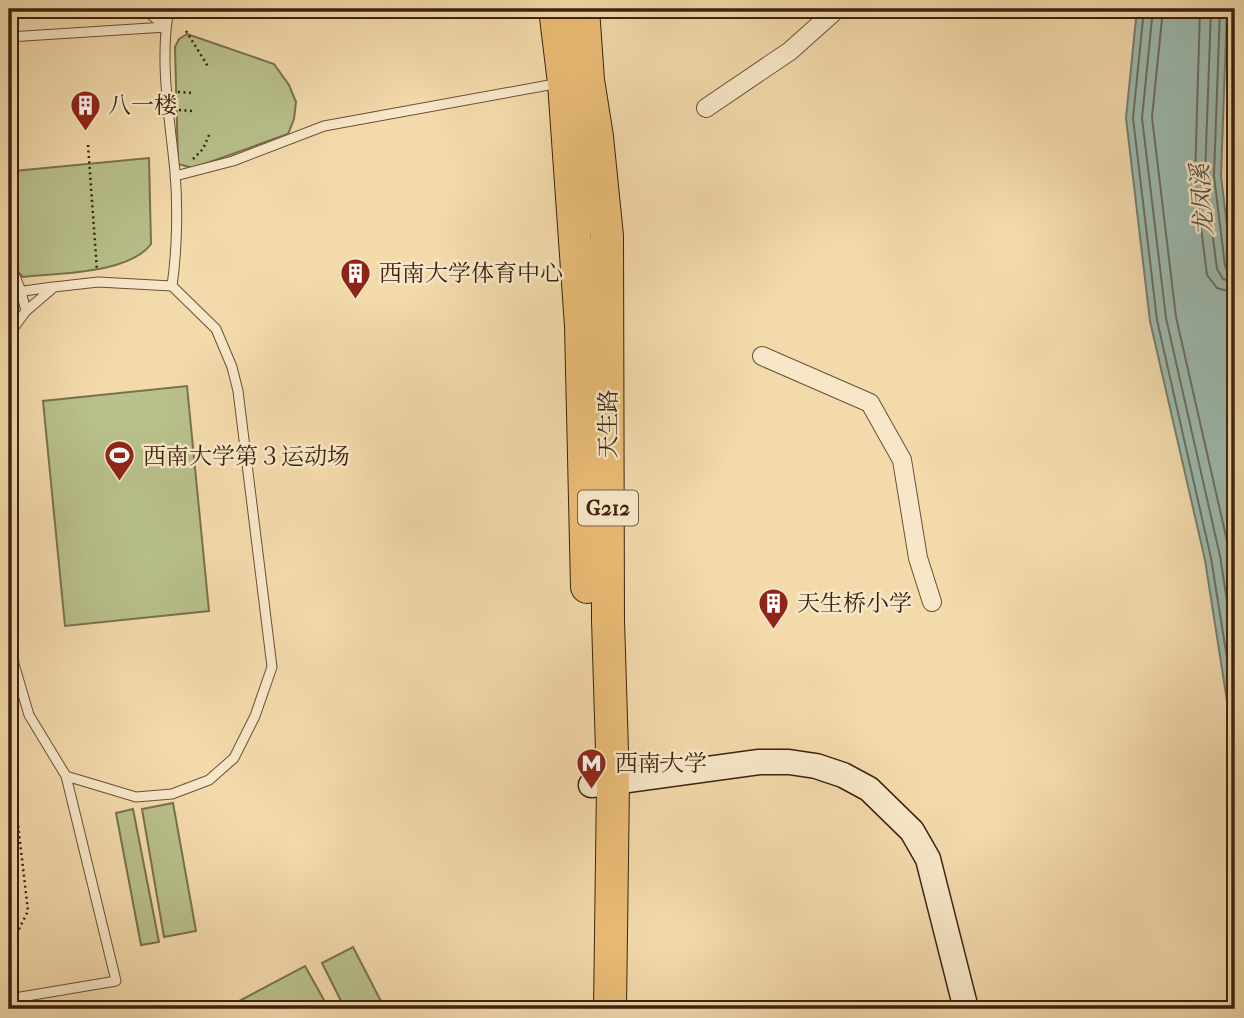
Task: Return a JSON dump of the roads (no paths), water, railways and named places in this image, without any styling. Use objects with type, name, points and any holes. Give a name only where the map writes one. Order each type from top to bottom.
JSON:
[{"type":"highway","name":"天生路","points":[[555,9],[576,81]]},
{"type":"highway","name":"天生路","points":[[583,9],[576,81],[581,326],[610,1009]]},
{"type":"highway","name":"天生路","points":[[592,1009],[602,785]]},
{"type":"street","points":[[706,108],[790,51],[837,9]]},
{"type":"street","points":[[762,356],[870,403],[902,460],[918,558],[932,602]]},
{"type":"street","points":[[602,785],[759,762],[789,762],[834,772],[869,789],[912,831],[928,859],[966,1009]]},
{"type":"lane","points":[[144,9],[166,27]]},
{"type":"lane","points":[[169,9],[166,27],[167,92],[175,176],[172,286]]},
{"type":"lane","points":[[9,37],[166,27]]},
{"type":"lane","points":[[175,176],[233,160],[324,126],[576,81]]},
{"type":"lane","points":[[9,233],[14,274],[26,311]]},
{"type":"lane","points":[[9,293],[98,282],[172,286],[216,329],[232,367],[237,391],[272,667],[255,716],[234,758],[209,780],[172,794],[136,797],[66,776]]},
{"type":"lane","points":[[9,334],[26,311],[54,287]]},
{"type":"lane","points":[[9,613],[14,664],[29,715],[66,776],[116,981],[9,999]]},
{"type":"water","name":"龙凤溪","points":[[1137,9],[1227,9],[1221,176],[1235,293],[1235,752],[1205,560],[1150,321],[1126,118]]},
{"type":"place","name":"八一楼","points":[[85,132]]},
{"type":"place","name":"西南大学体育中心","points":[[356,300]]},
{"type":"place","name":"西南大学第３运动场","points":[[120,483]]},
{"type":"place","name":"天生桥小学","points":[[774,630]]},
{"type":"place","name":"西南大学","points":[[592,790]]}]
